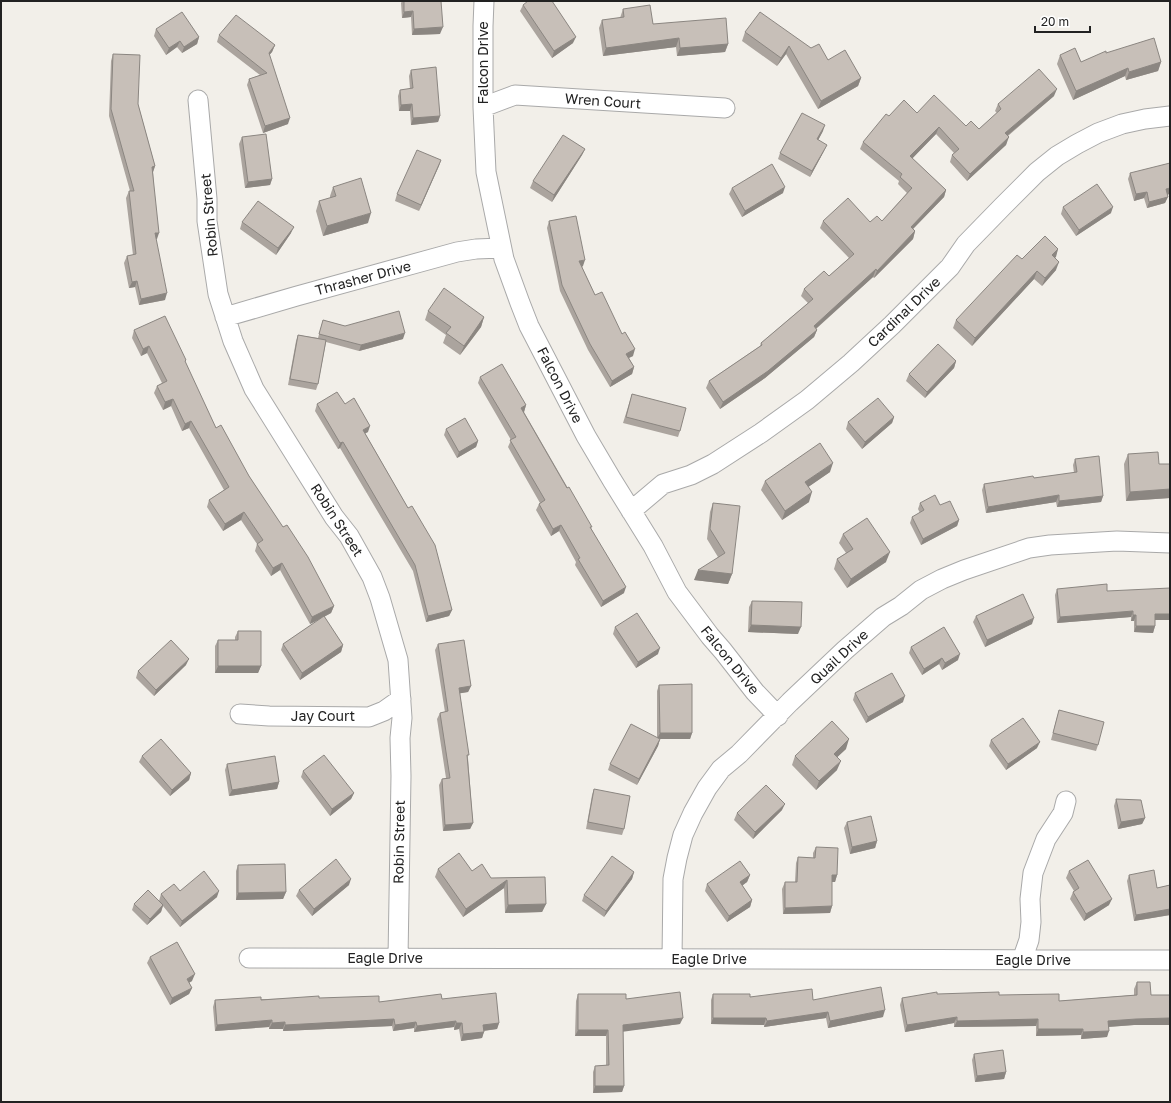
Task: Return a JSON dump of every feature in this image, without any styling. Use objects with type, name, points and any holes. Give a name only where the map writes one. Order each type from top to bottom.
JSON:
[{"type":"street","name":"Falcon Drive","points":[[484,1],[483,107],[486,172],[504,259],[530,326],[586,436],[653,546],[677,592],[755,692],[778,716]]},
{"type":"street","name":"Wren Court","points":[[483,107],[515,95],[725,108]]},
{"type":"street","name":"Robin Street","points":[[198,100],[207,198],[207,221],[218,294],[233,341],[254,389],[334,517],[349,536],[372,577],[380,598],[398,660],[401,699],[398,958]]},
{"type":"street","name":"Cardinal Drive","points":[[631,511],[663,484],[692,475],[713,464],[807,400],[851,363],[892,325],[950,266],[966,244],[1003,206],[1037,172],[1057,156],[1077,144],[1104,131],[1144,119],[1170,116]]},
{"type":"street","name":"Thrasher Drive","points":[[225,317],[458,252],[476,248],[501,248]]},
{"type":"street","name":"Quail Drive","points":[[672,959],[673,878],[683,835],[707,788],[721,769],[739,754],[778,716],[790,702],[845,650],[883,617],[901,606],[921,590],[942,579],[1029,548],[1050,545],[1117,541],[1170,543]]},
{"type":"street","name":"Jay Court","points":[[240,714],[369,717],[384,711],[401,699]]},
{"type":"street","points":[[1022,960],[1029,940],[1031,922],[1030,899],[1033,873],[1046,839],[1063,813],[1066,801]]},
{"type":"street","name":"Eagle Drive","points":[[249,958],[1170,960]]},
{"type":"building","points":[[404,1],[441,1],[443,27],[414,29],[413,11],[404,12]]},
{"type":"building","points":[[528,1],[552,1],[576,37],[554,51],[523,5]]},
{"type":"building","points":[[650,5],[653,24],[726,18],[728,44],[680,48],[679,38],[606,48],[602,20],[624,17],[623,9]]},
{"type":"building","points":[[182,12],[199,37],[184,47],[180,41],[169,48],[156,29]]},
{"type":"building","points":[[760,12],[811,48],[819,44],[828,60],[845,50],[861,78],[821,101],[789,46],[781,58],[745,32]]},
{"type":"building","points":[[236,15],[275,45],[269,53],[290,118],[265,126],[249,79],[267,73],[219,35]]},
{"type":"building","points":[[1154,38],[1161,62],[1129,72],[1128,68],[1076,91],[1060,55],[1075,48],[1081,62],[1106,51],[1106,53]]},
{"type":"building","points":[[113,54],[140,55],[138,104],[155,166],[152,167],[159,233],[155,233],[167,293],[141,299],[137,281],[132,282],[127,256],[136,254],[129,191],[134,191],[111,109]]},
{"type":"building","points":[[436,67],[440,116],[413,118],[412,104],[401,105],[400,90],[413,88],[411,70]]},
{"type":"building","points":[[1039,69],[1057,89],[1005,133],[1009,137],[970,174],[952,155],[959,149],[939,127],[910,156],[946,190],[911,227],[915,231],[877,271],[876,269],[814,326],[817,330],[768,371],[723,402],[709,381],[762,345],[761,343],[813,299],[804,289],[824,271],[829,276],[854,254],[823,221],[848,198],[870,222],[877,216],[882,221],[912,188],[900,177],[902,174],[863,142],[886,114],[889,116],[904,100],[917,113],[934,95],[966,126],[971,121],[979,129],[1001,109],[998,104]]},
{"type":"building","points":[[802,113],[825,125],[817,139],[827,145],[812,171],[780,153]]},
{"type":"building","points":[[266,134],[272,179],[248,182],[242,137]]},
{"type":"building","points":[[563,135],[585,149],[554,195],[533,181]]},
{"type":"building","points":[[417,150],[441,160],[421,205],[397,194]]},
{"type":"building","points":[[1170,163],[1170,188],[1166,189],[1168,197],[1149,202],[1147,192],[1136,194],[1130,173]]},
{"type":"building","points":[[772,164],[785,187],[745,211],[732,188]]},
{"type":"building","points":[[361,178],[371,213],[327,226],[319,201],[336,196],[333,187]]},
{"type":"building","points":[[1097,184],[1113,207],[1079,230],[1063,207]]},
{"type":"building","points":[[258,201],[294,227],[278,248],[242,222]]},
{"type":"building","points":[[576,216],[585,260],[579,261],[595,295],[602,292],[622,334],[625,332],[635,349],[626,354],[634,367],[612,381],[590,344],[562,285],[549,221]]},
{"type":"building","points":[[1045,236],[1058,249],[1052,255],[1059,262],[1045,278],[1037,271],[975,338],[956,320],[1017,255],[1022,259]]},
{"type":"building","points":[[444,288],[484,317],[464,346],[446,333],[451,327],[428,311]]},
{"type":"building","points":[[399,311],[405,333],[361,345],[319,334],[323,320],[345,326]]},
{"type":"building","points":[[165,316],[216,428],[221,425],[249,476],[283,527],[287,525],[308,557],[334,606],[312,617],[282,563],[273,568],[257,544],[263,540],[244,512],[225,524],[209,500],[229,487],[191,421],[185,424],[173,399],[165,402],[157,386],[167,381],[149,346],[143,349],[134,330]]},
{"type":"building","points":[[298,335],[326,340],[318,384],[290,379]]},
{"type":"building","points":[[938,344],[956,361],[927,392],[909,374]]},
{"type":"building","points":[[502,364],[526,405],[521,408],[567,488],[569,487],[592,527],[590,527],[626,587],[603,601],[578,559],[580,558],[561,525],[553,529],[539,504],[545,500],[510,440],[516,437],[480,377]]},
{"type":"building","points":[[337,392],[345,404],[354,398],[370,426],[363,430],[408,508],[412,506],[435,545],[452,610],[428,616],[415,565],[343,442],[340,443],[317,404]]},
{"type":"building","points":[[632,394],[686,408],[680,431],[626,417]]},
{"type":"building","points":[[878,398],[894,417],[865,442],[848,422]]},
{"type":"building","points":[[465,418],[478,441],[459,452],[446,429]]},
{"type":"building","points":[[820,443],[833,463],[805,482],[812,492],[785,511],[765,481]]},
{"type":"building","points":[[1158,452],[1159,464],[1170,464],[1170,489],[1130,492],[1128,454]]},
{"type":"building","points":[[1099,456],[1103,496],[1059,501],[1059,495],[988,507],[984,484],[1033,476],[1034,478],[1077,472],[1075,459]]},
{"type":"building","points":[[935,495],[940,505],[950,501],[959,520],[923,539],[912,517],[924,510],[920,503]]},
{"type":"building","points":[[713,503],[740,506],[732,574],[698,570],[725,553],[710,529]]},
{"type":"building","points":[[867,518],[890,552],[851,579],[837,559],[853,549],[843,534]]},
{"type":"building","points":[[1107,584],[1107,591],[1170,588],[1170,614],[1155,614],[1155,626],[1136,626],[1136,615],[1133,615],[1133,611],[1060,617],[1057,589]]},
{"type":"building","points":[[1023,594],[1034,618],[987,640],[976,616]]},
{"type":"building","points":[[752,601],[802,602],[801,627],[751,625]]},
{"type":"building","points":[[637,613],[660,648],[638,662],[615,627]]},
{"type":"building","points":[[324,616],[343,645],[302,673],[283,644]]},
{"type":"building","points":[[944,627],[960,654],[945,663],[942,658],[924,669],[911,647]]},
{"type":"building","points":[[238,631],[261,631],[261,666],[218,666],[218,640],[238,640]]},
{"type":"building","points":[[171,640],[189,659],[156,690],[138,671]]},
{"type":"building","points":[[464,640],[471,686],[459,688],[469,755],[467,755],[473,823],[445,825],[442,779],[450,778],[440,713],[448,711],[438,644]]},
{"type":"building","points":[[892,673],[905,696],[868,717],[855,693]]},
{"type":"building","points":[[692,684],[692,733],[660,733],[659,685]]},
{"type":"building","points":[[1059,710],[1104,722],[1098,745],[1053,733]]},
{"type":"building","points":[[1023,718],[1040,742],[1008,764],[991,740]]},
{"type":"building","points":[[832,721],[849,739],[834,754],[841,761],[819,781],[795,756]]},
{"type":"building","points":[[631,724],[660,739],[639,779],[610,764]]},
{"type":"building","points":[[161,739],[191,773],[172,790],[142,756]]},
{"type":"building","points":[[324,755],[354,793],[332,809],[303,771]]},
{"type":"building","points":[[275,756],[279,782],[232,790],[227,764]]},
{"type":"building","points":[[766,785],[785,804],[755,832],[737,813]]},
{"type":"building","points":[[594,789],[630,796],[624,829],[588,822]]},
{"type":"building","points":[[1116,799],[1141,800],[1145,818],[1121,822]]},
{"type":"building","points":[[871,816],[877,841],[852,847],[847,822]]},
{"type":"building","points":[[816,847],[838,848],[837,875],[832,875],[832,906],[785,908],[785,882],[797,882],[798,857],[815,858]]},
{"type":"building","points":[[459,853],[472,871],[482,864],[491,878],[545,877],[546,904],[508,905],[507,880],[466,909],[438,869]]},
{"type":"building","points":[[612,856],[634,872],[606,911],[584,895]]},
{"type":"building","points":[[336,859],[351,879],[314,909],[299,890]]},
{"type":"building","points":[[1088,860],[1112,899],[1086,914],[1073,892],[1079,888],[1069,871]]},
{"type":"building","points":[[740,861],[750,875],[740,882],[752,900],[729,916],[707,884]]},
{"type":"building","points":[[285,864],[286,892],[238,893],[238,865]]},
{"type":"building","points":[[1154,870],[1157,888],[1170,885],[1170,909],[1136,915],[1129,875]]},
{"type":"building","points":[[204,871],[219,891],[182,921],[161,894],[174,884],[180,891]]},
{"type":"building","points":[[148,890],[163,905],[150,919],[134,904]]},
{"type":"building","points":[[177,942],[195,974],[187,979],[192,988],[172,998],[150,957]]},
{"type":"building","points":[[1137,982],[1150,982],[1151,995],[1170,995],[1170,1018],[1108,1021],[1109,1031],[1083,1032],[1083,1029],[1038,1029],[1038,1019],[957,1021],[957,1017],[907,1025],[902,998],[937,992],[937,994],[999,992],[999,995],[1059,994],[1059,1001],[1137,995]]},
{"type":"building","points":[[881,987],[885,1010],[830,1021],[828,1012],[767,1021],[766,1018],[713,1018],[713,994],[750,994],[750,997],[812,989],[813,1000]]},
{"type":"building","points":[[680,992],[683,1018],[623,1025],[624,1086],[595,1086],[595,1066],[609,1065],[608,1030],[578,1030],[578,994],[626,994],[626,999]]},
{"type":"building","points":[[496,993],[499,1023],[483,1025],[484,1032],[463,1034],[462,1023],[456,1023],[456,1021],[417,1026],[416,1022],[395,1025],[394,1019],[285,1025],[285,1022],[272,1023],[272,1020],[217,1025],[215,1000],[261,997],[261,1000],[319,996],[319,998],[379,996],[379,1002],[441,994],[442,999]]},
{"type":"building","points":[[1003,1050],[1006,1072],[977,1076],[974,1054]]}]
